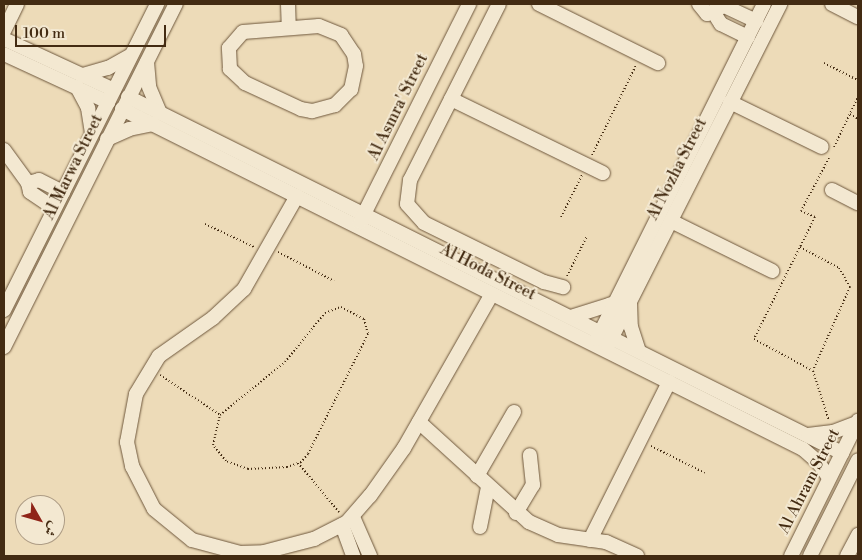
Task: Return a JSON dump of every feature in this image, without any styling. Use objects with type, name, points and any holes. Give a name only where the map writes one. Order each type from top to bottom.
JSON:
[{"type":"street","points":[[4,31],[17,4]]},
{"type":"street","name":"Al Marwa Street","points":[[4,310],[157,4]]},
{"type":"street","name":"Al Marwa Street","points":[[4,347],[176,4]]},
{"type":"street","points":[[288,4],[289,28]]},
{"type":"street","name":"Al Asmra' Street","points":[[361,220],[469,4]]},
{"type":"street","points":[[499,4],[407,188],[411,212],[424,222],[559,286]]},
{"type":"street","points":[[539,4],[658,63]]},
{"type":"street","points":[[698,4],[704,12],[719,8],[756,21]]},
{"type":"street","name":"Al Nozha Street","points":[[600,348],[606,335],[615,303],[764,4]]},
{"type":"street","name":"Al Nozha Street","points":[[606,335],[630,302],[780,4]]},
{"type":"street","points":[[832,4],[858,17]]},
{"type":"street","points":[[719,8],[724,26],[748,37]]},
{"type":"street","points":[[319,26],[331,29],[349,44],[354,54],[355,78],[351,89],[335,105],[312,111],[301,109],[245,83],[230,69],[229,48],[243,32],[289,28],[319,26]]},
{"type":"street","points":[[4,39],[111,96]]},
{"type":"street","points":[[4,54],[80,81],[108,68],[131,54]]},
{"type":"street","points":[[147,61],[149,87],[159,111]]},
{"type":"street","points":[[80,81],[88,108],[92,132]]},
{"type":"street","points":[[451,99],[603,173]]},
{"type":"street","points":[[730,102],[822,147]]},
{"type":"street","name":"Al Hoda Street","points":[[125,103],[159,111],[361,220],[492,294],[803,449],[818,462],[829,478]]},
{"type":"street","name":"Al Hoda Street","points":[[125,103],[153,124],[297,196],[361,220],[571,317],[842,453]]},
{"type":"street","points":[[107,139],[153,124]]},
{"type":"street","points":[[4,150],[28,183],[30,192],[54,208]]},
{"type":"street","points":[[28,183],[39,180],[63,192]]},
{"type":"street","points":[[832,190],[858,203]]},
{"type":"street","points":[[297,196],[257,272],[230,305],[175,343],[149,368],[136,394],[127,442],[141,489],[154,509],[172,526],[215,548],[240,553],[264,552],[288,546],[347,521],[388,473],[492,294]]},
{"type":"street","points":[[671,221],[772,271]]},
{"type":"street","points":[[630,302],[632,327],[639,351]]},
{"type":"street","points":[[571,317],[594,313],[615,303]]},
{"type":"street","points":[[590,540],[669,382]]},
{"type":"street","points":[[477,476],[514,412]]},
{"type":"street","points":[[419,422],[516,513],[551,533],[613,544],[636,556]]},
{"type":"street","points":[[807,435],[833,432],[858,422]]},
{"type":"street","name":"Al Ahram Street","points":[[791,556],[858,422]]},
{"type":"street","points":[[516,513],[534,485],[530,455]]},
{"type":"street","points":[[810,556],[858,460]]},
{"type":"street","points":[[484,528],[492,490]]},
{"type":"street","points":[[347,521],[353,556]]},
{"type":"street","points":[[347,521],[370,556]]},
{"type":"street","points":[[847,556],[858,535]]},
{"type":"path","points":[[560,217],[642,55]]},
{"type":"path","points":[[824,63],[858,80]]},
{"type":"path","points":[[833,432],[812,371],[754,339],[816,217],[802,211],[858,97]]},
{"type":"path","points":[[850,114],[858,119]]},
{"type":"path","points":[[205,224],[334,281]]},
{"type":"path","points":[[559,286],[568,275],[587,236]]},
{"type":"path","points":[[800,247],[839,268],[850,287],[812,371]]},
{"type":"path","points":[[341,306],[360,315],[367,324],[367,339],[311,450],[298,463],[248,469],[231,464],[213,445],[220,415],[294,354],[325,313],[341,306]]},
{"type":"path","points":[[149,368],[220,415]]},
{"type":"path","points":[[640,441],[705,473]]},
{"type":"path","points":[[298,463],[347,521]]}]
